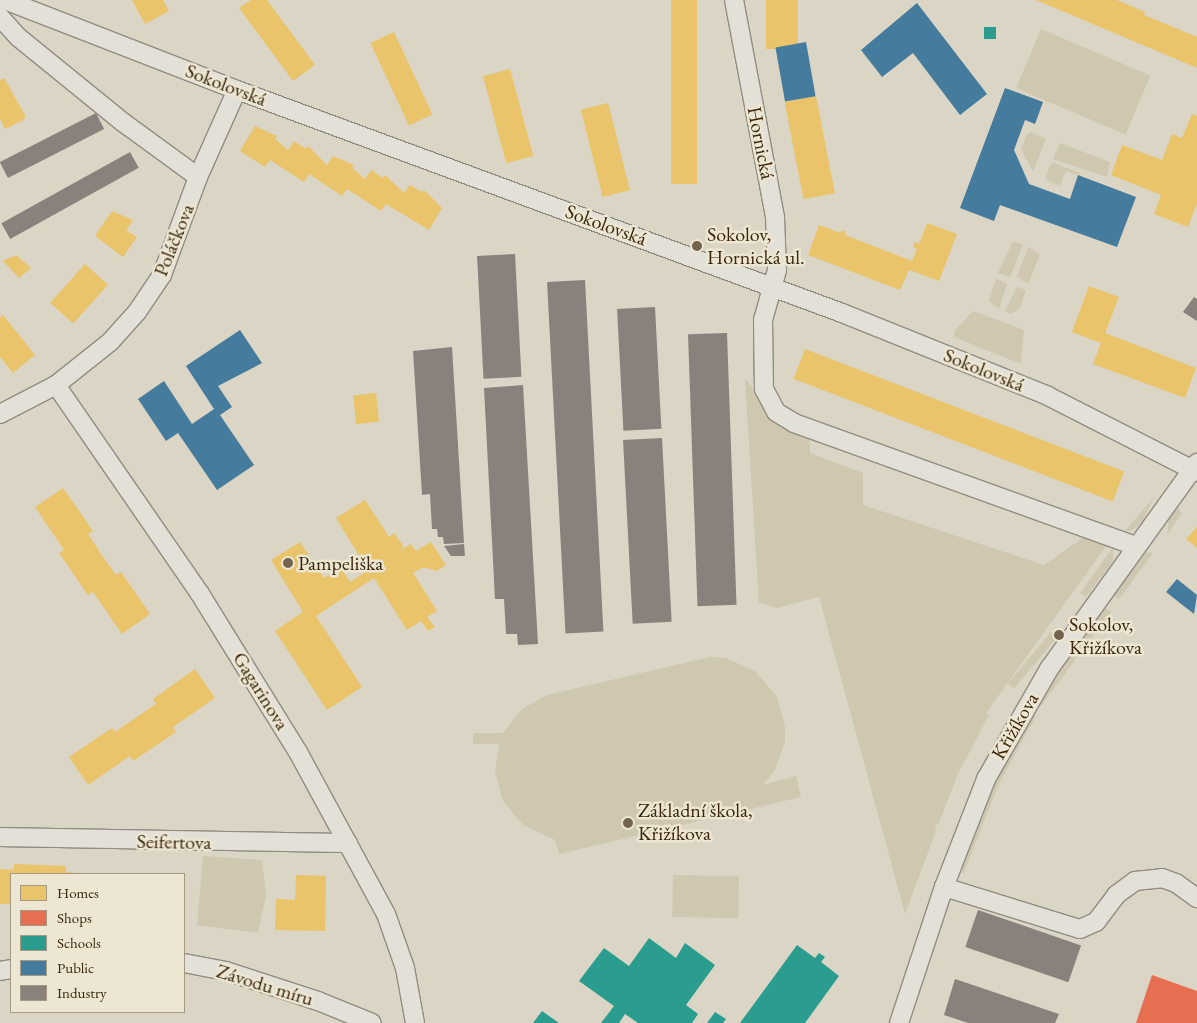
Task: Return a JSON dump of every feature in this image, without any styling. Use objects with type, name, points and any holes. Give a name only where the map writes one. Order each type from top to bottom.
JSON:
[{"type":"street","name":"Sokolovská","points":[[5,0],[237,90],[772,287],[1048,396],[1196,468]]},
{"type":"street","name":"Hornická","points":[[734,0],[775,217],[777,270],[763,320],[763,367],[764,389],[776,412],[802,426],[1135,546]]},
{"type":"street","points":[[2,24],[124,123],[198,177]]},
{"type":"street","name":"Poláčkova","points":[[0,414],[56,385],[110,342],[142,304],[162,275],[198,177],[237,90]]},
{"type":"street","name":"Gagarinova","points":[[56,385],[260,689],[348,844],[386,914],[405,968],[415,1023]]},
{"type":"street","name":"Křižíkova","points":[[899,1023],[944,888],[986,779],[1026,704],[1135,546],[1196,468]]},
{"type":"street","name":"Seifertova","points":[[0,837],[348,844]]},
{"type":"street","points":[[944,888],[1080,929],[1096,922],[1116,895],[1135,881],[1162,878],[1176,883],[1197,898]]},
{"type":"street","name":"Závodu míru","points":[[185,963],[226,971],[318,1001],[372,1023]]},
{"type":"shaded area","points":[[1041,29],[1151,75],[1126,134],[1016,88]]},
{"type":"shaded area","points":[[1031,132],[1046,139],[1033,171],[1021,149],[1027,134]]},
{"type":"shaded area","points":[[1060,143],[1110,162],[1107,177],[1053,159]]},
{"type":"shaded area","points":[[1051,163],[1080,173],[1078,175],[1066,171],[1060,186],[1045,179]]},
{"type":"shaded area","points":[[1013,241],[1023,245],[1010,277],[998,273]]},
{"type":"shaded area","points":[[1028,247],[1040,254],[1028,284],[1017,277]]},
{"type":"shaded area","points":[[996,279],[1007,284],[999,309],[989,301]]},
{"type":"shaded area","points":[[1017,287],[1026,290],[1020,308],[1011,314],[1005,311]]},
{"type":"shaded area","points":[[973,311],[1024,330],[1021,364],[954,337],[954,331]]},
{"type":"shaded area","points":[[745,379],[765,402],[810,434],[810,453],[863,473],[863,505],[1044,565],[1090,533],[1109,542],[986,713],[989,715],[958,774],[938,825],[935,824],[936,831],[905,914],[819,597],[777,608],[759,603]]},
{"type":"shaded area","points":[[1154,497],[1143,520],[1134,529],[1124,532]]},
{"type":"shaded area","points":[[1177,507],[1182,513],[1167,535],[1169,518]]},
{"type":"shaded area","points":[[1113,547],[1113,561],[1086,597],[1080,593]]},
{"type":"shaded area","points":[[1147,552],[1153,553],[1119,599],[1114,595]]},
{"type":"shaded area","points":[[1104,607],[1111,612],[1040,707],[1036,705]]},
{"type":"shaded area","points":[[1051,632],[1057,637],[1014,688],[1008,683]]},
{"type":"shaded area","points":[[710,657],[726,658],[756,672],[777,697],[785,727],[785,742],[775,770],[763,785],[796,776],[801,797],[559,854],[555,840],[523,825],[503,801],[495,772],[499,744],[473,744],[473,733],[503,733],[522,709],[547,695]]},
{"type":"shaded area","points":[[1032,712],[1036,716],[998,786],[963,875],[961,866],[985,798]]},
{"type":"shaded area","points":[[203,856],[262,860],[266,895],[258,933],[197,925]]},
{"type":"shaded area","points":[[673,875],[739,876],[738,918],[672,917]]},
{"type":"building: Homes","points":[[132,0],[163,0],[169,11],[145,24]]},
{"type":"building: Homes","points":[[251,0],[267,0],[315,65],[293,81],[239,8]]},
{"type":"building: Homes","points":[[671,0],[697,0],[697,184],[671,184]]},
{"type":"building: Homes","points":[[766,0],[798,0],[798,49],[766,49]]},
{"type":"building: Homes","points":[[1036,0],[1117,0],[1145,12],[1144,15],[1197,37],[1197,68]]},
{"type":"building: Homes","points":[[394,32],[432,114],[409,125],[370,43]]},
{"type":"building: Homes","points":[[510,69],[533,156],[506,163],[483,76]]},
{"type":"building: Homes","points":[[4,78],[25,115],[24,120],[5,129],[0,119],[0,80]]},
{"type":"building: Homes","points":[[816,96],[835,193],[803,199],[785,102]]},
{"type":"building: Homes","points":[[608,103],[630,190],[603,197],[581,110]]},
{"type":"building: Homes","points":[[1192,114],[1197,116],[1197,203],[1188,227],[1154,214],[1161,195],[1111,175],[1122,145],[1162,160],[1172,134],[1182,138]]},
{"type":"building: Homes","points":[[255,126],[277,136],[275,139],[288,150],[294,141],[306,149],[308,146],[327,165],[333,156],[354,165],[352,168],[365,179],[371,170],[383,178],[385,175],[404,193],[410,185],[422,192],[424,190],[442,208],[429,230],[386,204],[381,211],[347,189],[342,196],[309,174],[304,182],[270,160],[265,167],[240,151]]},
{"type":"building: Homes","points":[[112,211],[133,220],[126,230],[137,237],[123,257],[95,236]]},
{"type":"building: Homes","points":[[927,223],[957,234],[939,281],[909,270],[900,290],[808,255],[819,225],[840,233],[842,230],[846,232],[845,235],[912,261],[917,249],[913,247],[915,242],[919,244]]},
{"type":"building: Homes","points":[[16,255],[31,268],[19,278],[3,261]]},
{"type":"building: Homes","points":[[85,264],[108,285],[73,323],[50,303]]},
{"type":"building: Homes","points":[[1089,286],[1119,297],[1105,333],[1196,368],[1185,398],[1093,364],[1101,343],[1072,332]]},
{"type":"building: Homes","points":[[3,315],[35,355],[13,373],[0,357],[0,317]]},
{"type":"building: Homes","points":[[805,349],[1124,472],[1113,501],[794,379]]},
{"type":"building: Homes","points":[[376,393],[379,422],[356,424],[353,395]]},
{"type":"building: Homes","points":[[63,488],[93,531],[88,534],[101,554],[116,575],[121,572],[150,614],[122,634],[93,592],[88,595],[59,553],[64,550],[35,507]]},
{"type":"building: Homes","points":[[365,500],[389,537],[394,533],[404,547],[398,552],[411,544],[416,551],[431,542],[446,565],[436,571],[424,567],[413,573],[437,611],[427,617],[435,627],[428,631],[421,621],[407,630],[374,578],[316,616],[362,687],[327,710],[275,631],[303,612],[271,560],[300,542],[324,578],[341,568],[350,582],[368,570],[336,518]]},
{"type":"building: Homes","points":[[1197,527],[1197,548],[1186,539]]},
{"type":"building: Homes","points":[[195,669],[215,698],[173,727],[176,732],[133,761],[130,756],[88,785],[69,757],[112,728],[115,732],[156,704],[153,699]]},
{"type":"building: Homes","points":[[14,864],[66,866],[66,872],[78,873],[10,873],[10,904],[0,904],[0,869],[14,870]]},
{"type":"building: Homes","points":[[296,875],[326,876],[325,931],[275,930],[276,899],[295,900]]},
{"type":"building: Shops","points":[[1152,975],[1197,991],[1197,1023],[1136,1023]]},
{"type":"building: Schools","points":[[984,27],[996,27],[996,39],[984,39]]},
{"type":"building: Schools","points":[[649,938],[676,958],[685,943],[715,965],[686,1005],[698,1014],[692,1023],[638,1023],[625,1014],[619,1023],[601,1023],[614,1006],[579,981],[604,948],[629,966]]},
{"type":"building: Schools","points":[[797,945],[815,958],[819,953],[825,957],[821,962],[839,976],[805,1023],[740,1023]]},
{"type":"building: Schools","points":[[542,1011],[559,1023],[533,1023]]},
{"type":"building: Schools","points":[[715,1012],[726,1019],[723,1023],[707,1023]]},
{"type":"building: Public","points":[[917,3],[987,94],[960,115],[913,53],[882,77],[861,50]]},
{"type":"building: Public","points":[[806,42],[816,96],[785,102],[775,47]]},
{"type":"building: Public","points":[[1005,88],[1043,102],[1035,124],[1025,120],[1014,150],[1029,184],[1070,199],[1078,175],[1136,197],[1117,247],[1000,205],[994,221],[960,208]]},
{"type":"building: Public","points":[[240,330],[262,363],[218,386],[232,407],[220,415],[254,465],[217,490],[178,433],[166,441],[138,399],[164,381],[192,424],[214,409],[186,366]]},
{"type":"building: Public","points":[[1177,579],[1197,595],[1194,614],[1166,592]]},
{"type":"building: Industry","points":[[96,113],[104,129],[8,178],[0,162]]},
{"type":"building: Industry","points":[[130,152],[139,168],[10,239],[1,223]]},
{"type":"building: Industry","points":[[515,254],[521,377],[483,379],[477,256]]},
{"type":"building: Industry","points":[[585,280],[603,632],[565,634],[547,282]]},
{"type":"building: Industry","points":[[1194,297],[1197,299],[1197,321],[1183,312]]},
{"type":"building: Industry","points":[[655,307],[661,429],[623,431],[617,309]]},
{"type":"building: Industry","points":[[727,333],[736,605],[698,606],[688,334]]},
{"type":"building: Industry","points":[[452,347],[464,543],[444,544],[443,537],[438,537],[437,529],[432,529],[430,494],[422,495],[413,351]]},
{"type":"building: Industry","points":[[523,385],[538,644],[518,645],[517,634],[506,634],[504,599],[495,599],[484,388]]},
{"type":"building: Industry","points":[[662,438],[672,622],[633,624],[623,440]]},
{"type":"building: Industry","points":[[464,544],[465,556],[451,556],[444,546]]},
{"type":"building: Industry","points":[[978,910],[1081,945],[1068,982],[965,947]]},
{"type":"building: Industry","points":[[955,979],[1059,1014],[1055,1023],[968,1023],[944,1015]]},
{"type":"place","name":"Sokolov, Hornická ul.","points":[[697,246]]},
{"type":"place","name":"Pampeliška","points":[[288,563]]},
{"type":"place","name":"Sokolov, Křižíkova","points":[[1059,635]]},
{"type":"place","name":"Základní škola, Křižíkova","points":[[628,823]]}]
